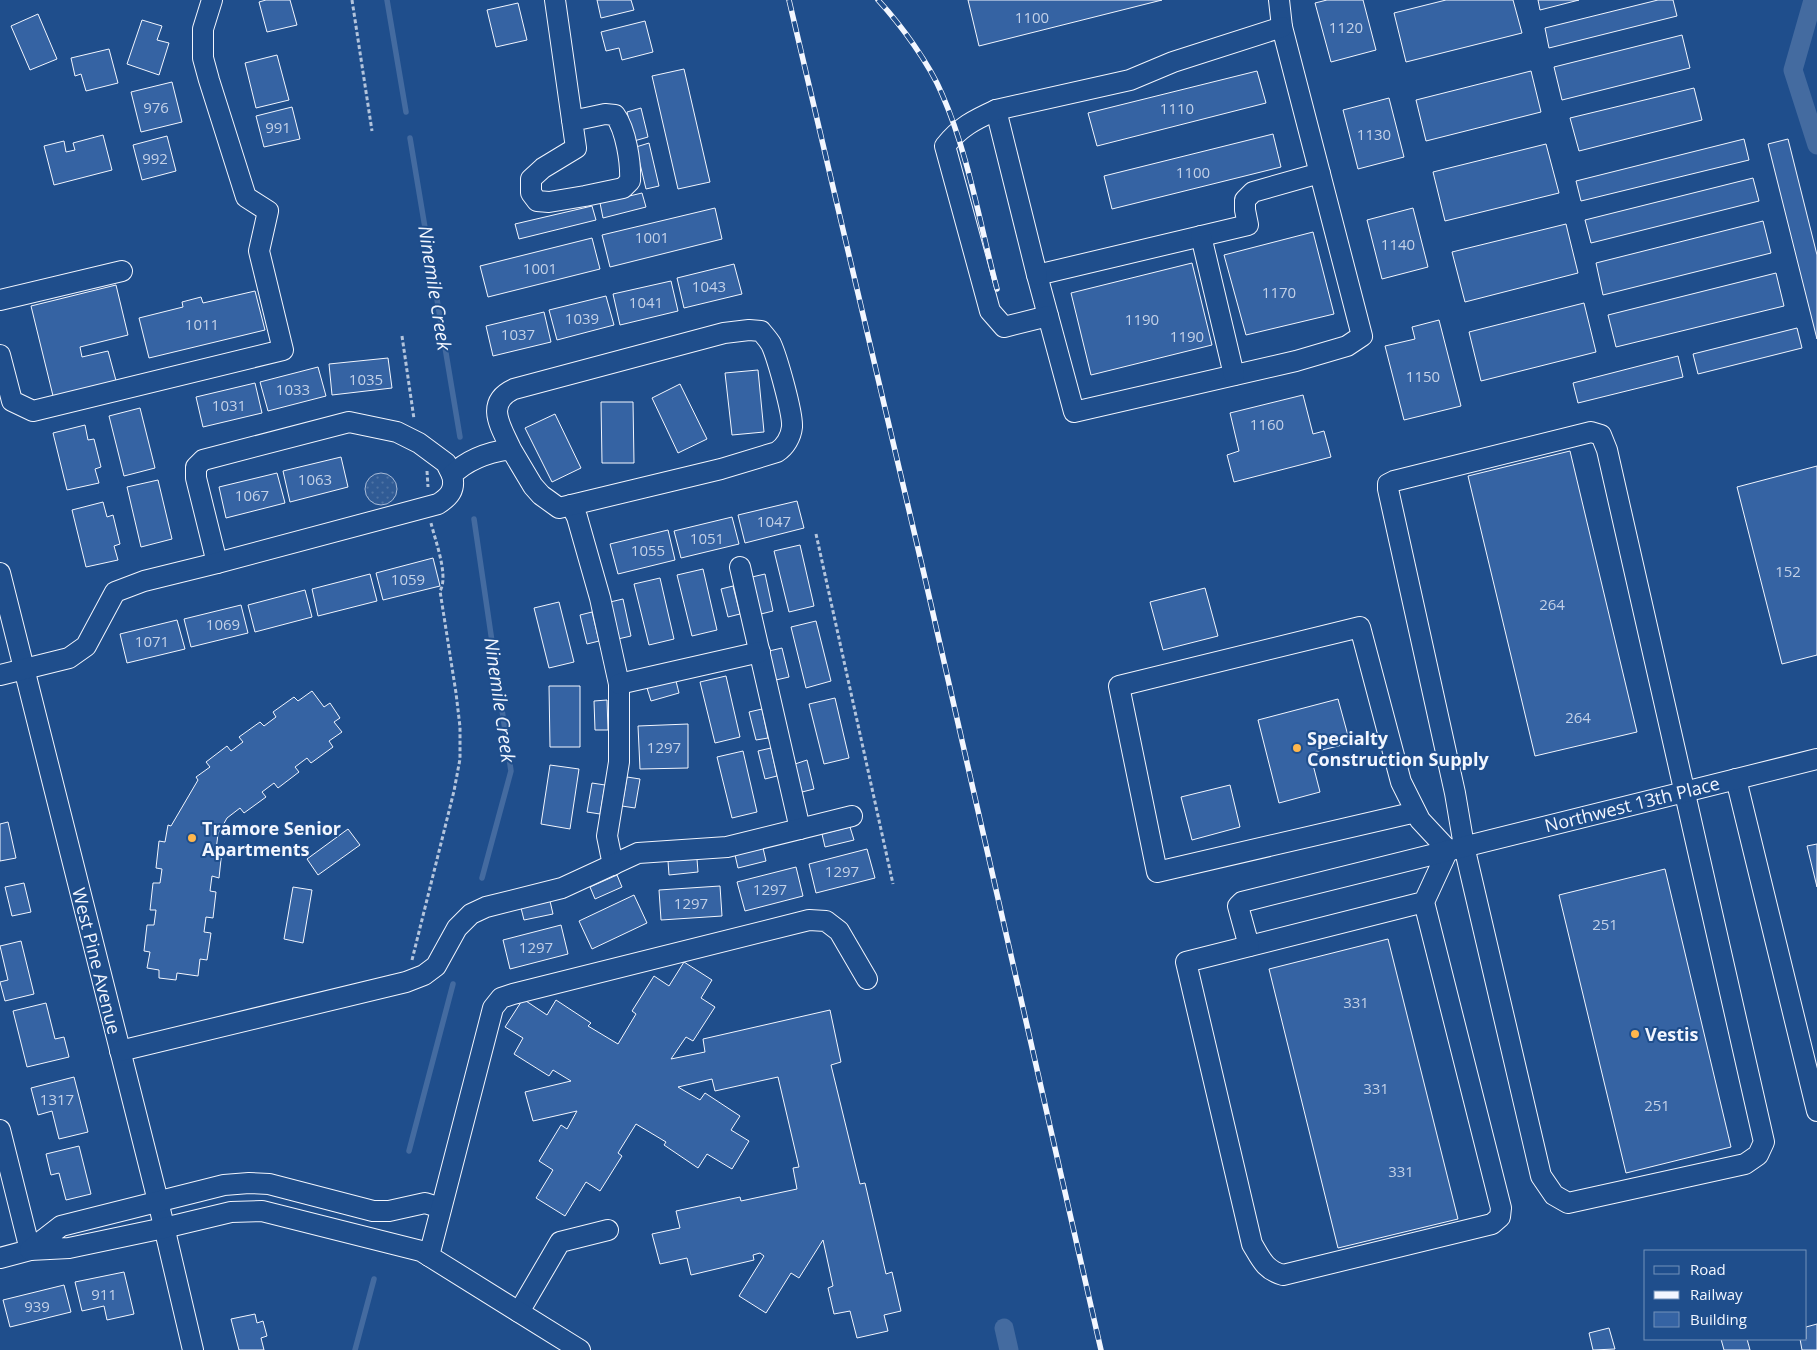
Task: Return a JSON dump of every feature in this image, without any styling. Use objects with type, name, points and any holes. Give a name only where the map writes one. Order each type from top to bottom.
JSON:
[{"type":"street","points":[[0,355],[6,403],[33,412],[283,350],[259,251],[268,211],[246,197],[203,58],[203,29],[212,0]]},
{"type":"street","points":[[555,0],[572,120],[576,148],[543,168],[531,178],[531,193],[538,201],[550,202],[623,188],[630,181],[624,139],[620,122],[615,115],[606,114],[572,120]]},
{"type":"street","points":[[996,110],[1074,412],[1234,376],[1347,346],[1362,336],[1282,27],[1279,0]]},
{"type":"street","points":[[1048,316],[1004,326],[990,310],[945,146],[956,132],[979,117],[996,110],[1130,80],[1173,62],[1282,27]]},
{"type":"street","points":[[1037,274],[1248,225],[1245,200],[1253,192],[1320,173]]},
{"type":"street","points":[[1201,236],[1234,376]]},
{"type":"street","points":[[0,300],[122,271]]},
{"type":"street","points":[[749,330],[761,331],[771,344],[790,412],[792,428],[784,448],[777,452],[721,469],[559,508],[541,495],[533,486],[511,449],[496,416],[497,406],[505,393],[724,333],[749,330]]},
{"type":"street","points":[[0,675],[69,658],[86,646],[115,592],[144,581],[217,563],[438,504],[450,496],[454,481],[452,475],[446,463],[419,443],[397,432],[348,422],[203,460],[196,467],[196,478],[217,563]]},
{"type":"street","points":[[1590,432],[1602,435],[1607,450],[1684,791],[1764,1142],[1758,1155],[1745,1164],[1568,1203],[1554,1196],[1542,1176],[1456,848],[1455,793],[1388,484],[1590,432]]},
{"type":"street","points":[[452,475],[461,466],[479,457],[496,451],[511,449]]},
{"type":"street","points":[[570,505],[577,517],[600,598],[619,684],[619,762],[607,836],[613,865]]},
{"type":"street","points":[[740,567],[800,828]]},
{"type":"street","name":"West Pine Avenue","points":[[0,573],[158,1201],[193,1350]]},
{"type":"street","points":[[1416,812],[1158,872],[1119,686],[1360,627],[1401,782],[1416,812],[1420,820],[1456,848]]},
{"type":"street","points":[[619,684],[760,652]]},
{"type":"street","name":"Northwest 13th Place","points":[[1249,946],[1238,906],[1242,902],[1817,759]]},
{"type":"street","points":[[1736,779],[1817,1111]]},
{"type":"street","points":[[120,1051],[406,982],[424,975],[436,966],[457,928],[471,914],[486,907],[562,888],[638,853],[727,847],[852,816]]},
{"type":"street","points":[[1424,902],[1186,962],[1252,1244],[1266,1266],[1273,1272],[1283,1275],[1492,1224],[1500,1217],[1501,1208],[1424,902],[1456,848]]},
{"type":"street","points":[[429,1256],[493,1008],[502,998],[809,920],[826,920],[839,931],[867,980]]},
{"type":"street","points":[[0,1130],[30,1250]]},
{"type":"street","points":[[30,1250],[62,1226],[224,1185],[270,1184],[373,1211],[389,1211],[425,1203],[442,1208]]},
{"type":"street","points":[[0,1258],[30,1250],[69,1248],[231,1212],[262,1211],[421,1251],[580,1350]]},
{"type":"street","points":[[519,1312],[560,1242],[608,1230]]},
{"type":"path","points":[[352,0],[372,131]]},
{"type":"path","points":[[402,336],[414,421],[427,473],[431,522],[443,573],[443,586],[440,591],[460,727],[460,759],[454,791],[406,982]]},
{"type":"path","points":[[816,534],[893,884]]},
{"type":"shaded area","points":[[381,473],[387,474],[392,478],[396,483],[396,495],[392,500],[387,504],[381,505],[375,504],[370,500],[366,495],[365,489],[366,483],[370,478],[375,474]]},
{"type":"building","points":[[266,0],[290,0],[297,25],[267,32],[259,2]]},
{"type":"building","points":[[597,0],[631,0],[634,10],[601,18]]},
{"type":"building","points":[[968,0],[1162,0],[979,46]]},
{"type":"building","points":[[1327,0],[1363,0],[1376,50],[1331,62],[1315,3]]},
{"type":"building","points":[[1446,0],[1513,0],[1522,33],[1406,62],[1394,13]]},
{"type":"building","points":[[1538,0],[1579,0],[1540,10]]},
{"type":"building","points":[[1658,0],[1673,0],[1677,16],[1549,48],[1545,28]]},
{"type":"building","points":[[518,3],[527,40],[496,47],[487,10]]},
{"type":"building","points":[[38,14],[57,59],[30,70],[11,26]]},
{"type":"building","points":[[142,20],[162,26],[157,40],[169,43],[159,75],[127,64]]},
{"type":"building","points":[[645,21],[653,52],[622,60],[619,48],[606,51],[601,32]]},
{"type":"building","points":[[1682,35],[1690,68],[1562,100],[1554,67]]},
{"type":"building","points":[[109,49],[118,83],[86,91],[81,74],[75,76],[71,58]]},
{"type":"building","points":[[277,55],[289,100],[256,108],[245,63]]},
{"type":"building","points":[[684,69],[710,182],[678,189],[652,76]]},
{"type":"building","points":[[1257,71],[1266,103],[1097,146],[1088,113]]},
{"type":"building","points":[[1531,71],[1541,112],[1426,141],[1416,100]]},
{"type":"building","points":[[172,82],[182,122],[141,132],[131,92]]},
{"type":"building","points":[[1694,88],[1702,120],[1579,151],[1570,118]]},
{"type":"building","points":[[1389,98],[1404,157],[1358,169],[1343,110]]},
{"type":"building","points":[[292,107],[300,139],[264,147],[256,116]]},
{"type":"building","points":[[641,108],[648,137],[634,141],[627,112]]},
{"type":"building","points":[[1273,134],[1281,167],[1112,209],[1104,176]]},
{"type":"building","points":[[103,135],[112,170],[54,185],[44,146],[64,141],[66,152],[75,150],[73,143]]},
{"type":"building","points":[[167,136],[176,171],[142,180],[133,145]]},
{"type":"building","points":[[1744,139],[1749,160],[1581,201],[1576,181]]},
{"type":"building","points":[[1788,139],[1817,255],[1817,339],[1768,144]]},
{"type":"building","points":[[649,143],[659,186],[646,189],[636,147]]},
{"type":"building","points":[[1546,144],[1559,193],[1445,221],[1433,172]]},
{"type":"building","points":[[1753,178],[1759,201],[1591,243],[1585,220]]},
{"type":"building","points":[[642,193],[646,207],[603,218],[600,203]]},
{"type":"building","points":[[592,206],[596,220],[519,239],[515,224]]},
{"type":"building","points":[[715,208],[722,239],[610,267],[602,235]]},
{"type":"building","points":[[1413,208],[1428,267],[1382,279],[1367,220]]},
{"type":"building","points":[[1763,221],[1771,253],[1603,295],[1596,263]]},
{"type":"building","points":[[1566,224],[1578,273],[1465,302],[1452,252]]},
{"type":"building","points":[[1313,232],[1334,314],[1246,335],[1224,255]]},
{"type":"building","points":[[592,238],[600,269],[488,297],[480,266]]},
{"type":"building","points":[[1192,263],[1212,345],[1091,375],[1071,293]]},
{"type":"building","points":[[734,264],[742,294],[684,308],[677,278]]},
{"type":"building","points":[[1776,273],[1784,306],[1616,347],[1608,315]]},
{"type":"building","points":[[671,281],[678,311],[620,325],[613,294]]},
{"type":"building","points":[[116,285],[128,335],[80,347],[82,357],[108,351],[118,388],[55,404],[31,306]]},
{"type":"building","points":[[255,291],[265,330],[149,358],[139,318],[183,307],[182,302],[201,297],[203,303]]},
{"type":"building","points":[[606,296],[614,325],[557,340],[549,310]]},
{"type":"building","points":[[1584,303],[1596,352],[1481,381],[1469,332]]},
{"type":"building","points":[[544,312],[551,342],[493,356],[486,326]]},
{"type":"building","points":[[1439,320],[1461,406],[1404,420],[1385,346],[1415,339],[1412,327]]},
{"type":"building","points":[[1797,328],[1802,348],[1698,374],[1693,354]]},
{"type":"building","points":[[1678,356],[1683,377],[1578,403],[1573,383]]},
{"type":"building","points":[[388,358],[392,388],[332,395],[329,364]]},
{"type":"building","points":[[318,367],[326,396],[268,411],[260,382]]},
{"type":"building","points":[[758,370],[764,432],[732,435],[725,373]]},
{"type":"building","points":[[255,383],[262,413],[203,427],[196,397]]},
{"type":"building","points":[[680,384],[707,439],[678,453],[652,398]]},
{"type":"building","points":[[1303,395],[1313,434],[1324,431],[1331,457],[1234,482],[1227,455],[1239,451],[1230,413]]},
{"type":"building","points":[[601,402],[633,402],[634,463],[602,463]]},
{"type":"building","points":[[140,408],[155,468],[124,476],[109,416]]},
{"type":"building","points":[[555,414],[581,468],[552,482],[525,428]]},
{"type":"building","points":[[85,425],[88,440],[94,439],[101,467],[95,469],[99,483],[67,490],[53,433]]},
{"type":"building","points":[[1570,451],[1637,732],[1535,756],[1468,476]]},
{"type":"building","points":[[341,457],[348,487],[290,502],[283,471]]},
{"type":"building","points":[[1817,466],[1817,655],[1782,664],[1737,487]]},
{"type":"building","points":[[277,473],[285,503],[226,518],[219,487]]},
{"type":"building","points":[[158,480],[172,539],[141,547],[127,487]]},
{"type":"building","points":[[797,501],[804,528],[745,543],[738,515]]},
{"type":"building","points":[[103,502],[107,517],[113,515],[120,544],[114,546],[118,560],[86,567],[72,510]]},
{"type":"building","points":[[732,517],[739,544],[681,558],[674,531]]},
{"type":"building","points":[[668,530],[675,560],[618,574],[610,544]]},
{"type":"building","points":[[800,545],[814,606],[789,612],[774,551]]},
{"type":"building","points":[[433,558],[440,586],[383,600],[376,573]]},
{"type":"building","points":[[703,569],[717,630],[692,636],[677,575]]},
{"type":"building","points":[[370,574],[377,601],[318,616],[312,589]]},
{"type":"building","points":[[765,574],[773,611],[761,614],[752,577]]},
{"type":"building","points":[[660,578],[674,639],[649,645],[634,584]]},
{"type":"building","points":[[733,586],[740,614],[728,617],[721,589]]},
{"type":"building","points":[[1205,588],[1218,636],[1163,650],[1150,602]]},
{"type":"building","points":[[305,590],[312,617],[255,632],[248,605]]},
{"type":"building","points":[[623,599],[631,636],[618,639],[610,602]]},
{"type":"building","points":[[559,602],[574,662],[549,668],[534,608]]},
{"type":"building","points":[[241,605],[248,633],[191,647],[184,619]]},
{"type":"building","points":[[592,612],[599,641],[587,644],[580,615]]},
{"type":"building","points":[[177,620],[185,649],[127,663],[120,634]]},
{"type":"building","points":[[816,621],[831,681],[806,688],[791,627]]},
{"type":"building","points":[[782,648],[789,677],[776,680],[769,651]]},
{"type":"building","points":[[726,676],[740,737],[715,743],[700,682]]},
{"type":"building","points":[[676,681],[679,693],[651,701],[647,688]]},
{"type":"building","points":[[549,686],[580,686],[580,747],[550,747]]},
{"type":"building","name":"Tramore Senior Apartments","points":[[312,691],[324,707],[330,703],[340,718],[334,722],[342,732],[329,741],[333,747],[311,763],[307,758],[295,767],[299,772],[278,788],[274,783],[262,792],[266,797],[244,813],[240,808],[227,818],[218,834],[216,850],[222,850],[219,878],[212,876],[210,891],[216,892],[213,918],[206,917],[204,932],[211,933],[207,960],[200,959],[198,976],[177,973],[176,980],[159,978],[159,970],[147,968],[150,952],[144,951],[147,925],[154,925],[156,910],[150,910],[153,883],[160,883],[162,869],[156,868],[159,841],[165,842],[168,825],[171,826],[198,780],[196,777],[210,767],[206,762],[227,746],[231,751],[243,742],[239,737],[260,722],[264,726],[276,717],[273,712],[294,697],[298,701]]},
{"type":"building","points":[[835,698],[849,758],[824,764],[809,704]]},
{"type":"building","name":"Specialty Construction Supply","points":[[1338,699],[1350,743],[1310,753],[1320,792],[1279,803],[1258,720]]},
{"type":"building","points":[[607,700],[608,730],[595,730],[594,701]]},
{"type":"building","points":[[762,709],[768,738],[756,740],[749,712]]},
{"type":"building","points":[[688,724],[688,768],[640,769],[638,726]]},
{"type":"building","points":[[771,748],[777,776],[765,779],[758,751]]},
{"type":"building","points":[[743,751],[757,812],[732,818],[717,757]]},
{"type":"building","points":[[807,760],[814,789],[802,792],[795,764]]},
{"type":"building","points":[[550,765],[579,769],[570,829],[541,824]]},
{"type":"building","points":[[627,777],[640,779],[635,808],[622,806]]},
{"type":"building","points":[[592,783],[605,785],[600,814],[587,812]]},
{"type":"building","points":[[1230,785],[1240,827],[1192,840],[1181,797]]},
{"type":"building","points":[[8,822],[16,858],[0,861],[0,824]]},
{"type":"building","points":[[850,827],[854,840],[825,847],[822,834]]},
{"type":"building","points":[[348,829],[360,845],[318,875],[307,859]]},
{"type":"building","points":[[1817,844],[1817,887],[1807,846]]},
{"type":"building","points":[[763,848],[766,861],[738,868],[735,855]]},
{"type":"building","points":[[867,849],[875,878],[816,893],[809,864]]},
{"type":"building","points":[[697,859],[698,872],[669,875],[668,861]]},
{"type":"building","points":[[796,867],[803,896],[745,911],[737,882]]},
{"type":"building","points":[[1665,869],[1731,1147],[1626,1173],[1559,895]]},
{"type":"building","points":[[617,875],[622,887],[595,899],[590,887]]},
{"type":"building","points":[[24,883],[31,912],[12,916],[5,887]]},
{"type":"building","points":[[720,886],[722,916],[661,920],[659,890]]},
{"type":"building","points":[[293,887],[312,890],[303,943],[284,939]]},
{"type":"building","points":[[634,895],[647,923],[592,949],[579,921]]},
{"type":"building","points":[[550,901],[553,914],[524,920],[521,908]]},
{"type":"building","points":[[561,925],[568,954],[510,969],[503,940]]},
{"type":"building","points":[[1388,939],[1458,1219],[1338,1248],[1269,969]]},
{"type":"building","points":[[21,941],[34,994],[5,1001],[0,982],[8,980],[0,946]]},
{"type":"building","points":[[684,962],[712,980],[701,998],[715,1007],[693,1041],[686,1037],[671,1059],[705,1052],[703,1039],[830,1010],[841,1062],[831,1065],[860,1184],[865,1183],[886,1274],[892,1272],[901,1311],[884,1315],[888,1331],[857,1338],[850,1311],[834,1314],[828,1288],[833,1286],[823,1240],[799,1278],[791,1273],[766,1313],[739,1296],[764,1256],[760,1253],[753,1255],[754,1260],[691,1275],[687,1258],[660,1264],[652,1234],[680,1228],[676,1211],[740,1197],[741,1201],[797,1189],[793,1168],[799,1167],[778,1077],[715,1091],[712,1079],[678,1087],[700,1100],[705,1093],[740,1116],[731,1130],[749,1141],[732,1169],[707,1154],[698,1168],[664,1145],[666,1142],[636,1124],[618,1153],[622,1156],[600,1191],[586,1182],[565,1216],[536,1198],[553,1170],[539,1161],[561,1125],[567,1129],[577,1111],[533,1121],[525,1092],[571,1081],[553,1070],[549,1076],[514,1054],[523,1038],[505,1027],[523,999],[547,1015],[556,1000],[591,1023],[588,1026],[618,1044],[636,1014],[632,1011],[654,976],[669,986]]},
{"type":"building","points":[[46,1003],[55,1039],[64,1037],[69,1057],[27,1067],[13,1011]]},
{"type":"building","points":[[74,1077],[88,1132],[59,1139],[52,1111],[38,1115],[31,1088]]},
{"type":"building","points":[[79,1146],[91,1194],[66,1200],[59,1173],[51,1175],[46,1154]]},
{"type":"building","points":[[124,1272],[134,1314],[107,1320],[104,1306],[82,1311],[75,1282]]},
{"type":"building","points":[[64,1285],[71,1312],[10,1327],[3,1300]]},
{"type":"building","points":[[255,1314],[257,1323],[263,1321],[267,1336],[261,1338],[264,1350],[239,1350],[231,1319]]},
{"type":"building","points":[[1817,1324],[1817,1350],[1802,1350],[1800,1340],[1807,1340],[1807,1327]]},
{"type":"building","points":[[1609,1328],[1615,1349],[1593,1350],[1589,1333]]},
{"type":"building","points":[[1721,1340],[1747,1340],[1750,1350],[1724,1350]]},
{"type":"waterway","name":"Ninemile Creek","points":[[387,0],[406,112]]},
{"type":"waterway","points":[[1813,0],[1793,70],[1817,145]]},
{"type":"waterway","name":"Ninemile Creek","points":[[410,138],[460,437]]},
{"type":"waterway","name":"Ninemile Creek","points":[[474,519],[511,771],[482,878]]},
{"type":"waterway","name":"Ninemile Creek","points":[[409,1151],[453,984]]},
{"type":"waterway","name":"Ninemile Creek","points":[[355,1350],[374,1279]]},
{"type":"waterway","points":[[1004,1328],[1009,1350]]},
{"type":"railway","points":[[789,0],[924,574],[1101,1350]]},
{"type":"railway","points":[[878,0],[914,45],[942,94],[967,166],[997,289]]},
{"type":"place","name":"Specialty Construction Supply","points":[[1297,748]]},
{"type":"place","name":"Tramore Senior Apartments","points":[[192,838]]},
{"type":"place","name":"Vestis","points":[[1635,1034]]}]
